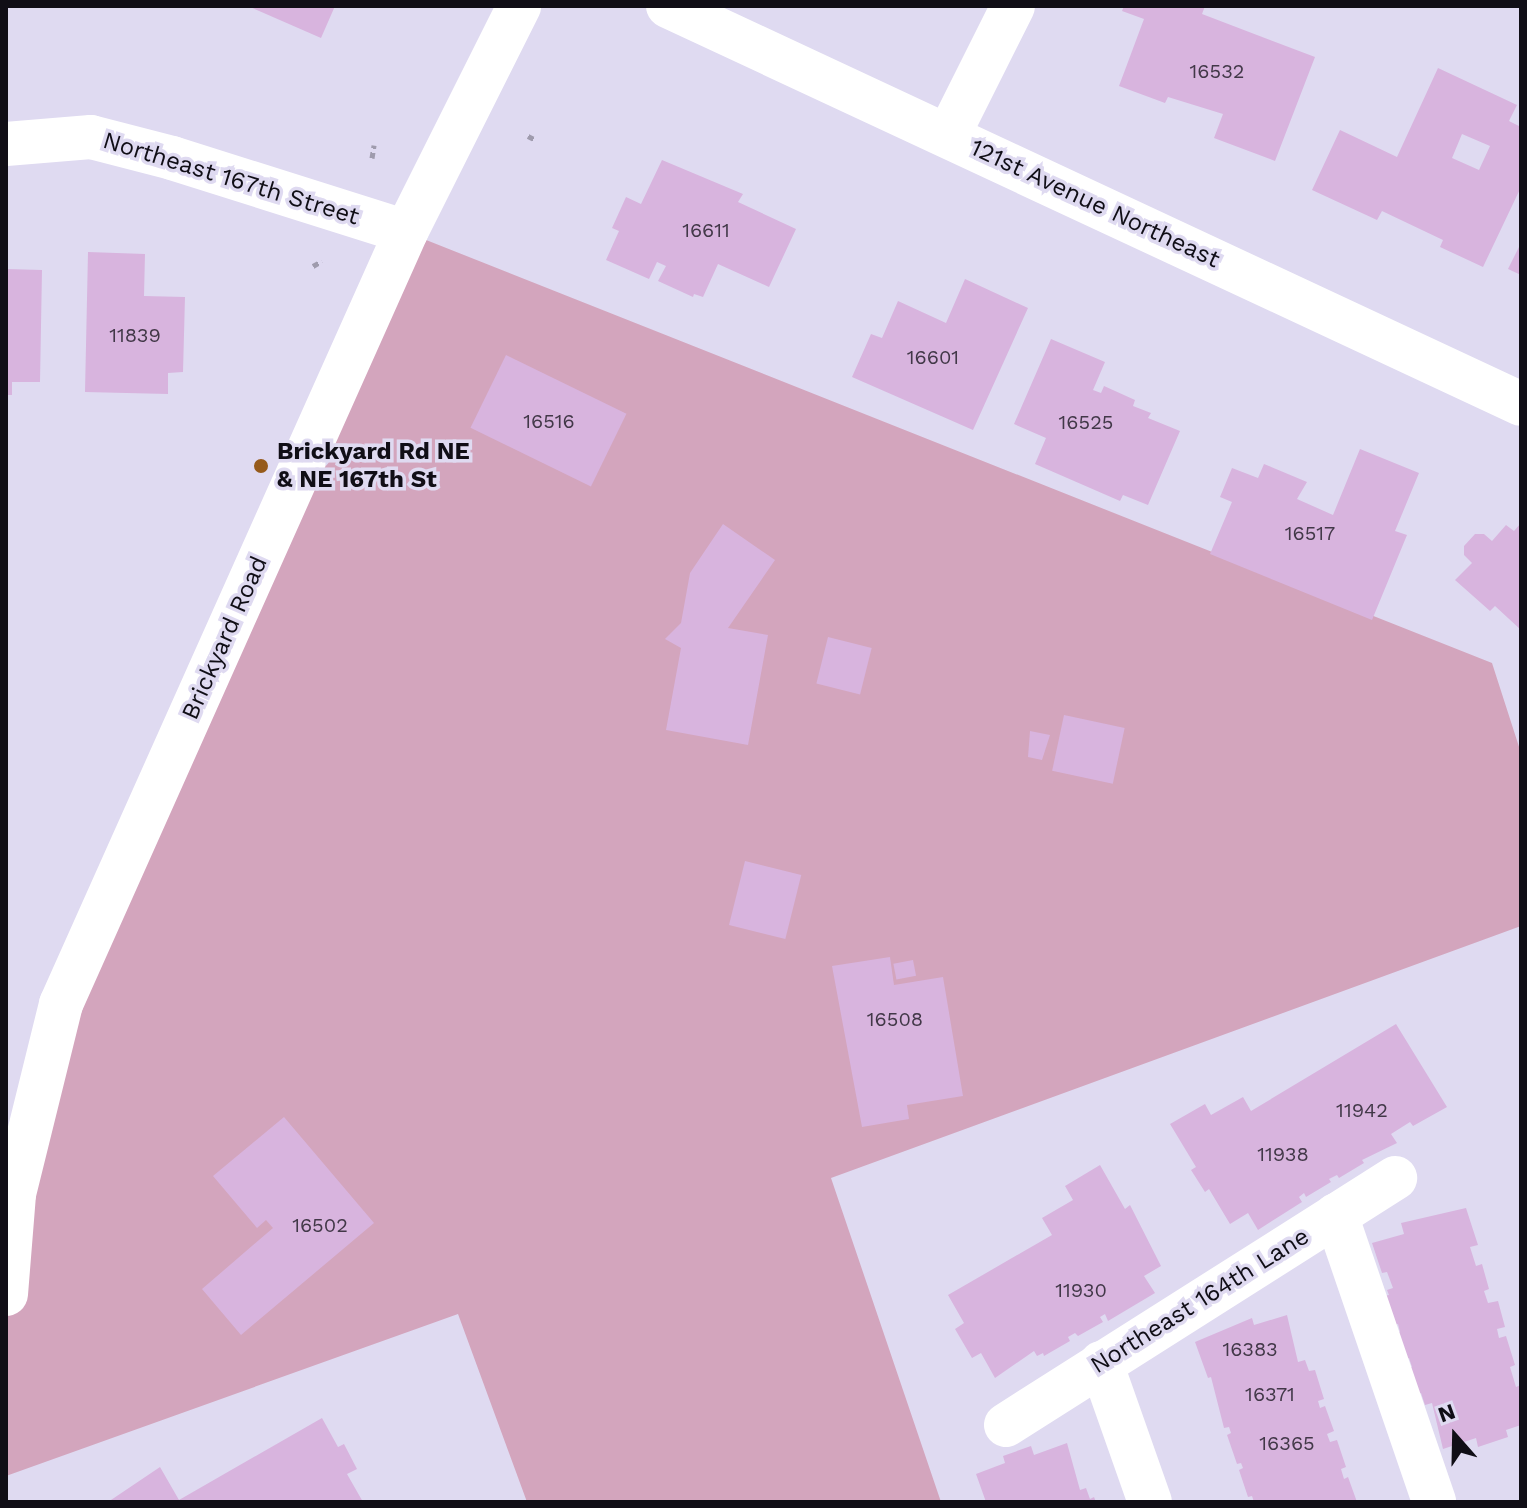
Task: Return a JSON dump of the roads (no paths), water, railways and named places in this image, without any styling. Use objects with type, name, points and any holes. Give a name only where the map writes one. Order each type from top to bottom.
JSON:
[{"type":"street","name":"Brickyard Road","points":[[6,1294],[14,1158],[61,1004],[406,232],[519,6]]},
{"type":"street","name":"121st Avenue Northeast","points":[[668,6],[1521,404]]},
{"type":"street","points":[[948,136],[1013,6]]},
{"type":"street","name":"Northeast 167th Street","points":[[6,144],[91,137],[172,158],[406,232]]},
{"type":"street","name":"Northeast 164th Lane","points":[[1006,1425],[1395,1178]]},
{"type":"street","points":[[1336,1215],[1434,1502]]},
{"type":"street","points":[[1101,1363],[1150,1502]]},
{"type":"place","name":"Brickyard Rd NE & NE 167th St","points":[[261,466]]}]
